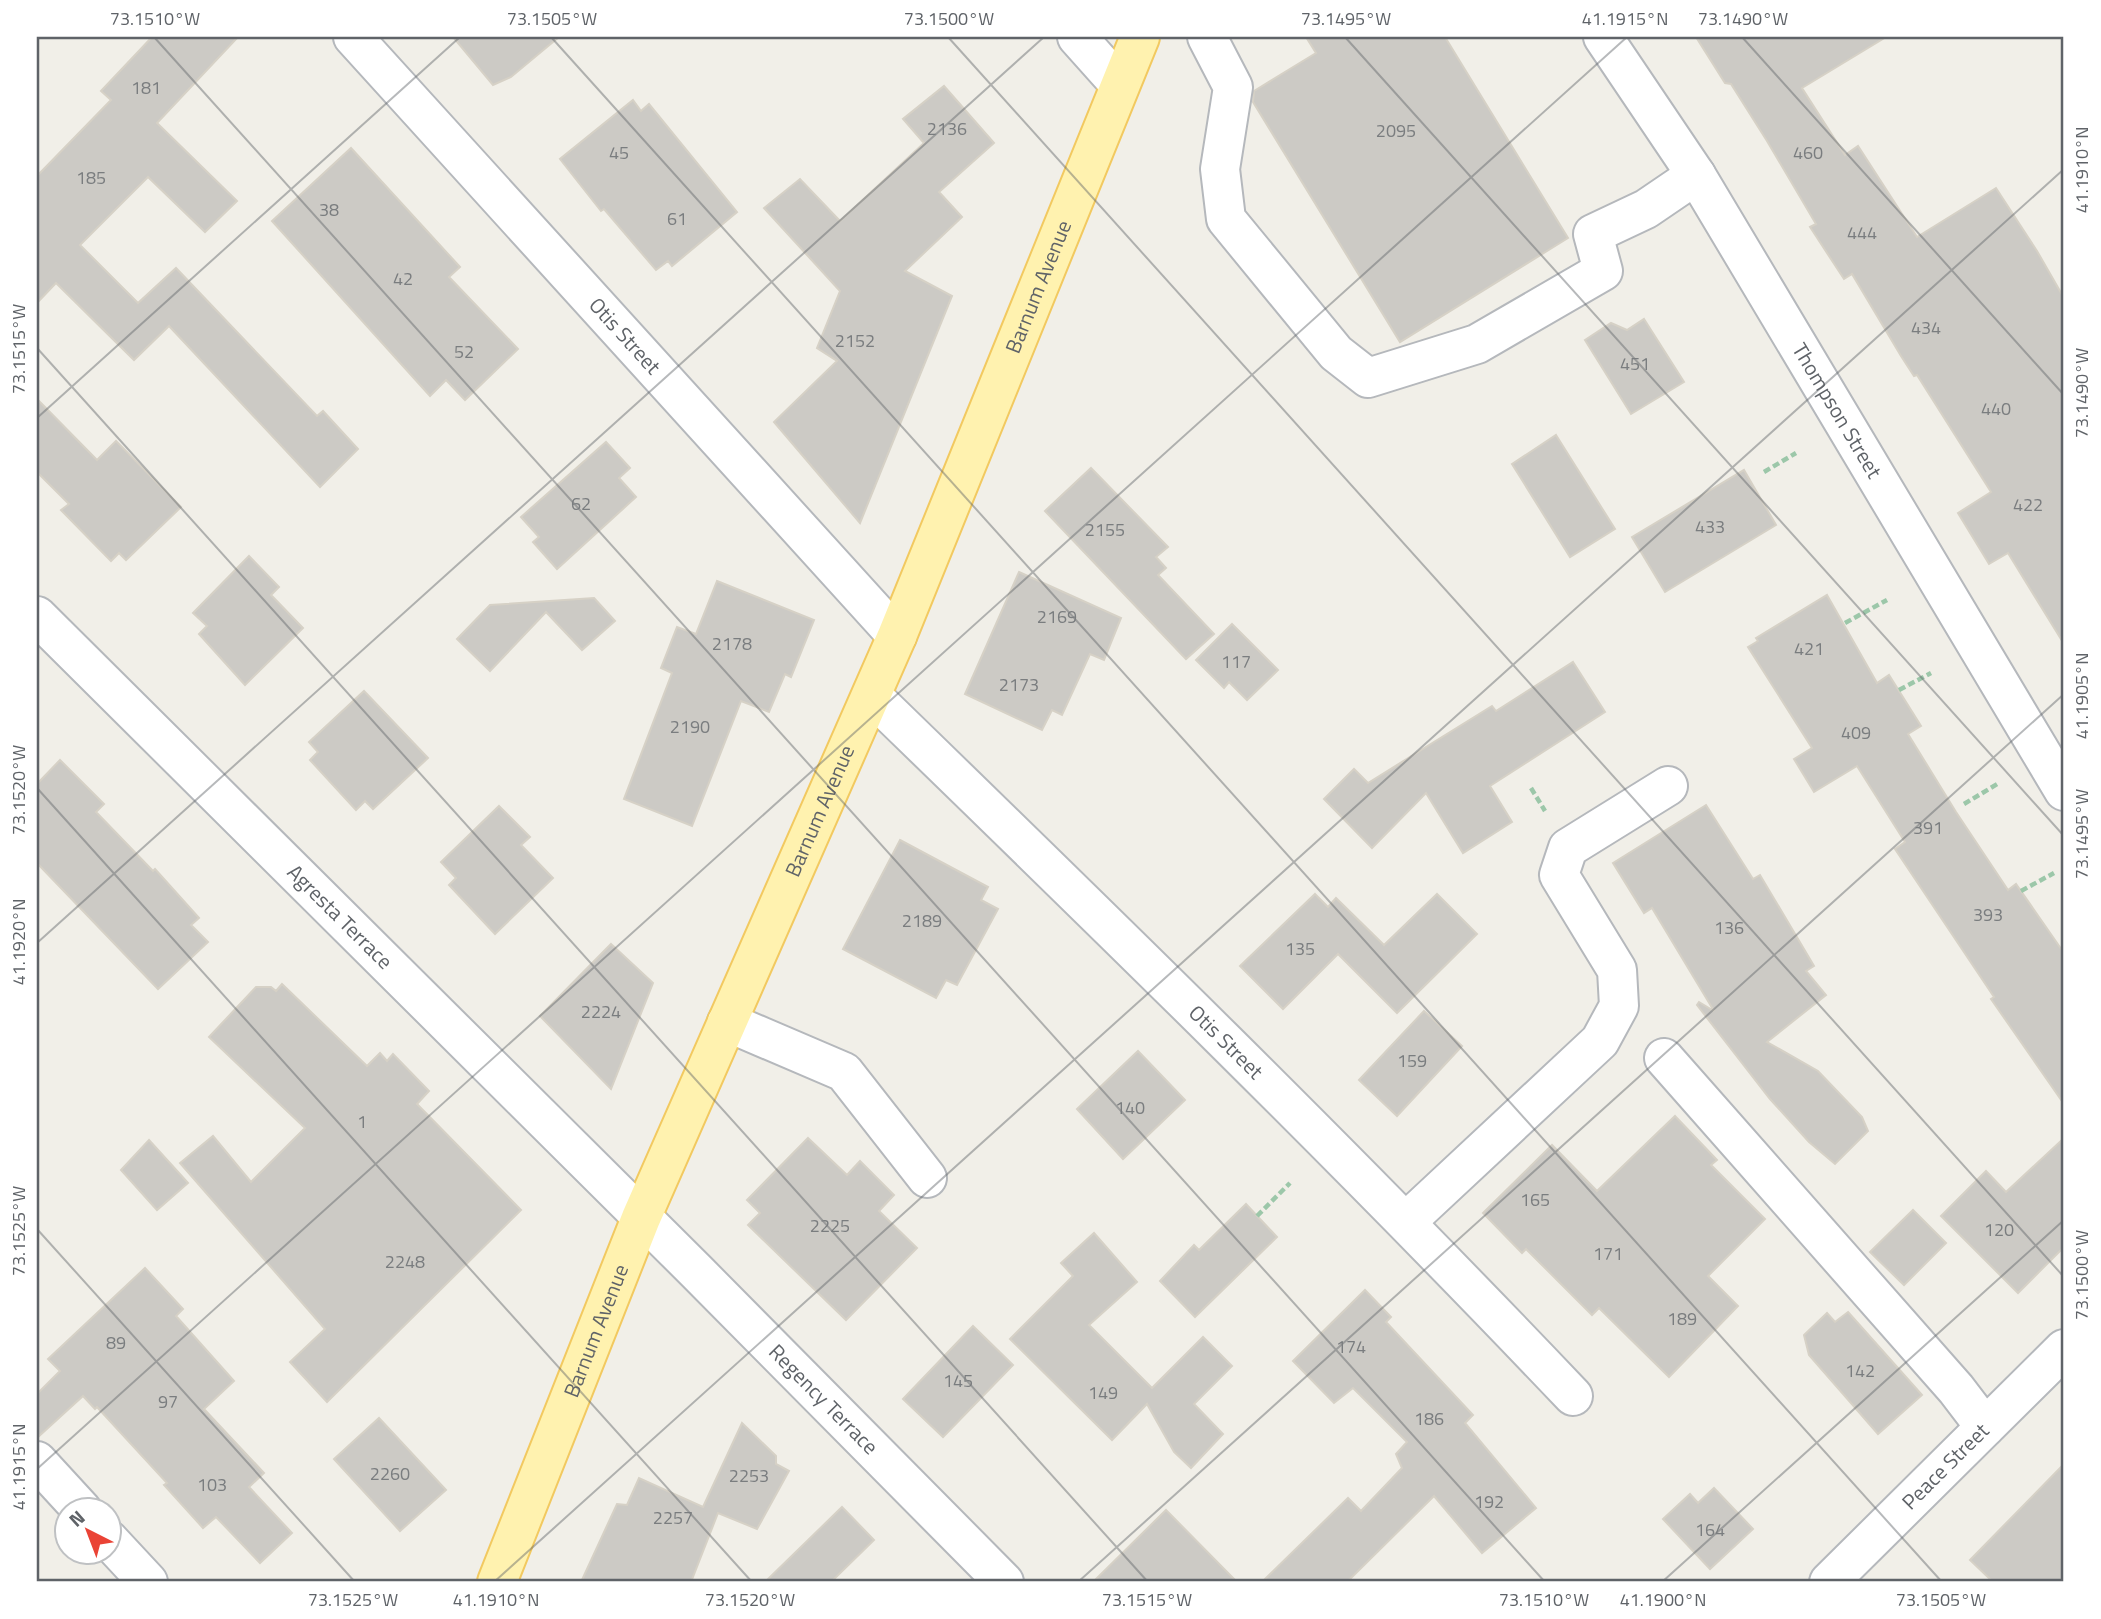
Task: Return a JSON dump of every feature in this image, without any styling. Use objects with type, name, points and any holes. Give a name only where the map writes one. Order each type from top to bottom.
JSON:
[{"type":"main road","name":"Barnum Avenue","points":[[497,1582],[641,1218],[872,696],[1140,37]]},
{"type":"street","name":"Otis Street","points":[[353,37],[897,636]]},
{"type":"street","points":[[1077,37],[1119,84]]},
{"type":"street","points":[[1207,37],[1211,40],[1233,87],[1220,169],[1226,219],[1336,354],[1368,378],[1476,344],[1603,271],[1593,234],[1646,209],[1696,175]]},
{"type":"street","name":"Thompson Street","points":[[1603,37],[1696,175],[2064,791]]},
{"type":"street","name":"Agresta Terrace","points":[[37,616],[641,1218]]},
{"type":"street","name":"Otis Street","points":[[872,696],[1108,923],[1407,1221],[1573,1396]]},
{"type":"street","points":[[1407,1221],[1600,1041],[1619,1006],[1617,970],[1559,875],[1568,848],[1668,786]]},
{"type":"street","points":[[727,1022],[844,1072],[927,1178]]},
{"type":"street","points":[[1664,1058],[1956,1390],[1985,1427]]},
{"type":"street","name":"Regency Terrace","points":[[641,1218],[1004,1582]]},
{"type":"street","name":"Peace Street","points":[[1829,1582],[2064,1349]]},
{"type":"street","points":[[37,1461],[69,1496]]},
{"type":"street","points":[[122,1554],[148,1582]]},
{"type":"path","points":[[1764,472],[1796,453]]},
{"type":"path","points":[[1845,624],[1887,600]]},
{"type":"path","points":[[1899,690],[1931,673]]},
{"type":"path","points":[[1964,804],[1999,783]]},
{"type":"path","points":[[2021,891],[2054,873]]},
{"type":"path","points":[[1257,1216],[1290,1183]]},
{"type":"building","points":[[152,37],[238,37],[157,123],[237,201],[205,232],[148,177],[80,245],[138,303],[176,268],[317,416],[323,411],[358,449],[320,487],[169,326],[134,360],[56,283],[37,303],[37,176],[111,100],[101,91]]},
{"type":"building","points":[[453,37],[559,37],[511,77],[493,85]]},
{"type":"building","points":[[1306,37],[1445,37],[1568,238],[1400,342],[1253,102],[1254,91],[1316,53]]},
{"type":"building","points":[[1696,37],[1886,37],[1802,88],[1845,155],[1858,146],[1917,237],[1996,188],[2037,251],[2064,298],[2064,644],[2008,553],[1989,564],[1958,513],[1991,492],[1917,375],[1914,376],[1901,356],[1852,274],[1844,279],[1810,227],[1816,224],[1767,141],[1731,84],[1725,83]]},
{"type":"building","points":[[944,86],[994,143],[939,192],[962,217],[905,271],[952,296],[860,523],[774,422],[837,361],[817,348],[840,291],[764,208],[800,179],[840,221],[924,143],[903,119]]},
{"type":"building","points":[[633,100],[641,111],[649,104],[737,212],[672,266],[668,261],[656,270],[604,209],[601,211],[560,159]]},
{"type":"building","points":[[351,148],[460,267],[449,277],[518,349],[465,400],[446,380],[430,396],[272,221]]},
{"type":"building","points":[[1644,319],[1684,382],[1631,414],[1585,340],[1611,323],[1627,330]]},
{"type":"building","points":[[37,399],[97,460],[116,441],[181,507],[126,560],[119,553],[111,561],[61,510],[69,504],[37,472]]},
{"type":"building","points":[[1556,435],[1615,529],[1570,557],[1512,464]]},
{"type":"building","points":[[606,442],[630,468],[619,478],[636,497],[557,569],[533,542],[539,537],[521,517]]},
{"type":"building","points":[[1091,468],[1168,547],[1156,557],[1166,568],[1158,575],[1214,634],[1186,659],[1045,511]]},
{"type":"building","points":[[1744,470],[1776,525],[1665,592],[1632,537]]},
{"type":"building","points":[[249,556],[279,587],[271,595],[303,628],[245,685],[199,634],[207,626],[193,613]]},
{"type":"building","points":[[1019,572],[1121,618],[1104,660],[1090,654],[1062,715],[1052,710],[1042,730],[965,694]]},
{"type":"building","points":[[717,581],[814,620],[791,677],[785,674],[769,712],[741,701],[692,826],[624,799],[672,673],[661,668],[677,627],[696,634]]},
{"type":"building","points":[[1827,595],[1877,683],[1889,675],[1921,726],[1908,734],[1956,812],[2008,890],[2016,884],[2064,953],[2064,1104],[1991,999],[1994,997],[1895,849],[1905,842],[1857,766],[1814,792],[1794,759],[1812,748],[1748,647],[1758,641],[1756,638]]},
{"type":"building","points":[[594,598],[615,621],[582,650],[546,612],[490,671],[457,639],[490,605]]},
{"type":"building","points":[[1232,624],[1278,670],[1247,700],[1229,682],[1224,688],[1196,660]]},
{"type":"building","points":[[1573,662],[1605,712],[1490,786],[1512,822],[1463,853],[1426,793],[1372,848],[1324,799],[1354,769],[1368,783],[1492,706],[1496,711]]},
{"type":"building","points":[[364,691],[428,758],[373,809],[365,801],[356,810],[310,760],[318,752],[309,742]]},
{"type":"building","points":[[60,760],[104,804],[96,812],[153,871],[155,869],[199,918],[191,925],[208,942],[158,989],[37,863],[37,784]]},
{"type":"building","points":[[1706,805],[1753,879],[1760,875],[1814,966],[1806,971],[1826,995],[1767,1042],[1818,1071],[1862,1117],[1868,1131],[1835,1164],[1809,1142],[1770,1099],[1697,1005],[1699,1002],[1714,1011],[1652,908],[1644,913],[1613,863]]},
{"type":"building","points":[[499,806],[530,837],[521,845],[553,878],[495,934],[449,885],[456,878],[441,862]]},
{"type":"building","points":[[900,840],[988,887],[981,900],[998,909],[957,985],[946,980],[936,998],[843,949]]},
{"type":"building","points":[[1315,894],[1328,907],[1336,898],[1384,945],[1437,894],[1477,934],[1397,1013],[1338,954],[1283,1009],[1240,966]]},
{"type":"building","points":[[611,944],[653,983],[611,1089],[540,1016]]},
{"type":"building","points":[[282,984],[367,1066],[380,1053],[387,1061],[393,1054],[429,1091],[417,1104],[521,1210],[327,1402],[290,1362],[325,1329],[180,1163],[213,1136],[251,1182],[305,1128],[209,1037],[256,987],[271,987],[276,991]]},
{"type":"building","points":[[1424,1011],[1462,1046],[1397,1116],[1359,1080]]},
{"type":"building","points":[[1138,1051],[1185,1100],[1123,1159],[1077,1109]]},
{"type":"building","points":[[1675,1116],[1717,1160],[1711,1165],[1765,1219],[1708,1276],[1738,1306],[1669,1377],[1599,1308],[1592,1315],[1526,1249],[1522,1253],[1483,1213],[1552,1145],[1597,1191]]},
{"type":"building","points":[[808,1138],[847,1175],[860,1161],[894,1195],[879,1211],[917,1248],[846,1320],[748,1225],[760,1213],[747,1200]]},
{"type":"building","points":[[2064,1138],[2064,1247],[2018,1293],[1941,1216],[1986,1171],[2006,1192]]},
{"type":"building","points":[[149,1140],[188,1183],[157,1210],[121,1170]]},
{"type":"building","points":[[1246,1204],[1277,1237],[1195,1317],[1160,1281],[1194,1245],[1199,1250]]},
{"type":"building","points":[[1913,1210],[1946,1243],[1904,1285],[1870,1252]]},
{"type":"building","points":[[1094,1233],[1137,1282],[1089,1325],[1152,1388],[1203,1337],[1232,1366],[1194,1404],[1223,1434],[1191,1468],[1174,1452],[1147,1404],[1112,1440],[1010,1339],[1073,1276],[1061,1263]]},
{"type":"building","points":[[145,1268],[183,1309],[176,1316],[234,1381],[204,1409],[264,1473],[249,1487],[292,1533],[260,1563],[216,1517],[203,1528],[164,1485],[167,1483],[97,1407],[95,1409],[83,1396],[37,1438],[37,1394],[60,1371],[48,1359]]},
{"type":"building","points":[[1365,1290],[1391,1317],[1386,1322],[1473,1415],[1465,1423],[1536,1508],[1482,1553],[1434,1496],[1347,1582],[1262,1582],[1348,1498],[1361,1511],[1402,1468],[1396,1454],[1407,1442],[1353,1388],[1334,1403],[1293,1361]]},
{"type":"building","points":[[1848,1312],[1922,1395],[1878,1434],[1809,1355],[1804,1335],[1827,1313],[1835,1322]]},
{"type":"building","points":[[973,1326],[1013,1365],[943,1437],[903,1399]]},
{"type":"building","points":[[379,1418],[446,1490],[400,1531],[334,1459]]},
{"type":"building","points":[[742,1423],[776,1456],[776,1464],[789,1471],[757,1529],[718,1513],[691,1582],[581,1582],[617,1504],[627,1505],[639,1478],[703,1507]]},
{"type":"building","points":[[2064,1464],[2064,1582],[1993,1582],[1970,1560]]},
{"type":"building","points":[[1714,1488],[1753,1529],[1710,1569],[1663,1519],[1690,1494],[1698,1503]]},
{"type":"building","points":[[842,1507],[874,1540],[831,1582],[765,1582]]},
{"type":"building","points":[[1166,1510],[1237,1582],[1093,1582]]}]
